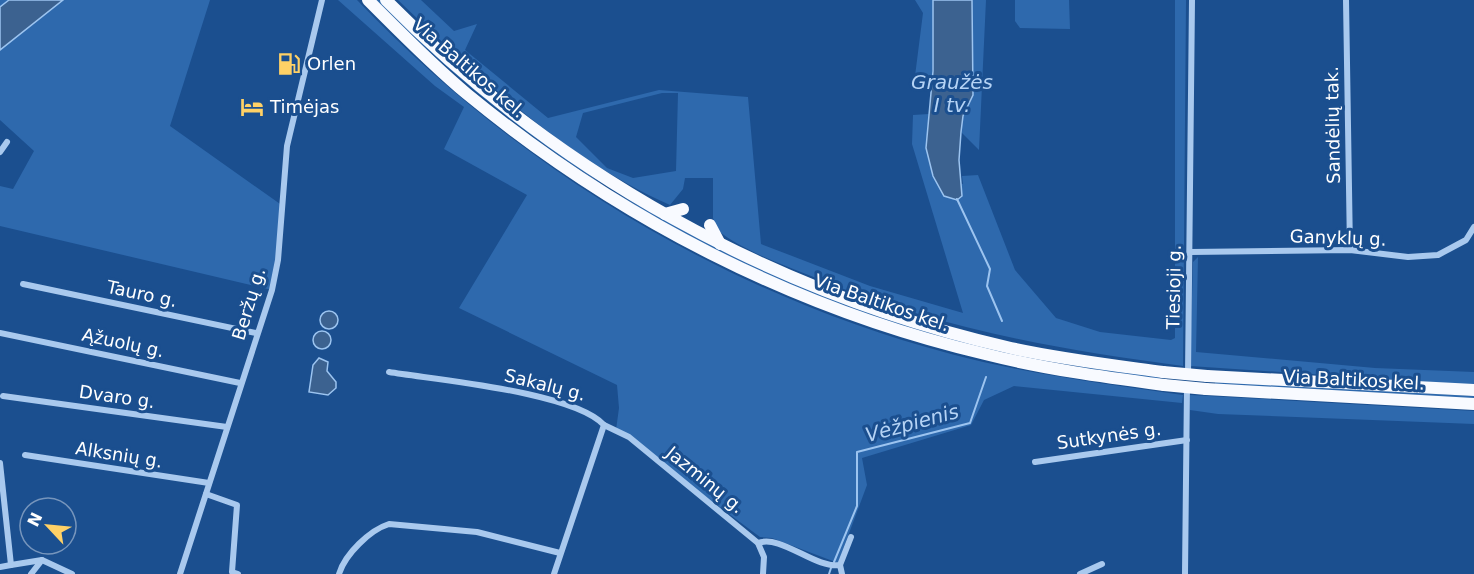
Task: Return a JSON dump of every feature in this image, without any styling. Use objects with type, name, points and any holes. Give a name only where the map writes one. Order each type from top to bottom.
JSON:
[{"type":"highway","name":"Via Baltikos kel.","points":[[368,0],[466,93],[552,159],[647,220],[732,265],[851,314],[951,345],[1030,364],[1164,385],[1474,404]]},
{"type":"highway","name":"Via Baltikos kel.","points":[[386,0],[470,78],[540,134],[601,177],[720,244],[816,287],[956,334],[1045,354],[1163,372],[1207,376],[1474,390]]},
{"type":"highway","points":[[665,214],[683,209]]},
{"type":"highway","points":[[710,225],[720,244]]},
{"type":"street","name":"Beržų g.","points":[[180,574],[256,333],[272,290],[278,260],[287,146],[322,0]]},
{"type":"street","name":"Tiesioji g.","points":[[1185,574],[1192,0]]},
{"type":"street","name":"Sandėlių tak.","points":[[1346,0],[1350,250]]},
{"type":"street","points":[[0,152],[7,142]]},
{"type":"street","name":"Ganyklų g.","points":[[1190,252],[1350,250],[1408,257],[1438,255],[1466,240],[1474,227]]},
{"type":"street","name":"Tauro g.","points":[[23,284],[256,333]]},
{"type":"street","name":"Ąžuolų g.","points":[[0,333],[240,383]]},
{"type":"street","name":"Sakalų g.","points":[[389,372],[522,393],[592,413],[604,425]]},
{"type":"street","name":"Dvaro g.","points":[[3,396],[227,427]]},
{"type":"street","points":[[554,574],[604,425]]},
{"type":"street","name":"Jazminų g.","points":[[604,425],[629,437],[758,543]]},
{"type":"street","name":"Sutkynės g.","points":[[1035,462],[1187,440]]},
{"type":"street","name":"Alksnių g.","points":[[25,456],[209,483]]},
{"type":"street","points":[[0,463],[11,565]]},
{"type":"street","points":[[206,494],[237,506],[232,572],[238,574]]},
{"type":"street","points":[[339,574],[347,558],[378,527],[389,524],[477,532],[560,553]]},
{"type":"street","points":[[842,574],[840,565],[851,537]]},
{"type":"street","points":[[763,574],[764,557],[758,543],[770,541],[826,564],[840,565]]},
{"type":"street","points":[[31,574],[42,560]]},
{"type":"street","points":[[0,567],[42,560],[72,574]]},
{"type":"street","points":[[1080,574],[1102,564]]},
{"type":"shaded area","points":[[0,0],[210,0],[170,126],[283,206],[272,290],[0,226],[0,186],[13,189],[34,151],[0,120]]},
{"type":"shaded area","points":[[338,0],[357,0],[419,61],[486,118],[556,170],[630,218],[707,260],[786,297],[868,329],[951,354],[1037,373],[1183,395],[1182,403],[1014,386],[984,400],[971,425],[862,458],[867,485],[838,563],[772,538],[760,537],[616,430],[619,408],[617,385],[459,308],[527,195],[444,149],[464,107],[435,86]]},
{"type":"shaded area","points":[[376,0],[380,0],[486,99],[598,181],[566,160],[500,111],[437,58]]},
{"type":"shaded area","points":[[398,0],[421,0],[454,31],[477,24],[465,50],[548,118],[659,90],[748,97],[761,244],[870,286],[963,313],[912,144],[913,115],[929,114],[926,148],[933,176],[963,184],[962,176],[978,175],[1015,270],[1056,318],[1100,332],[1171,340],[1175,338],[1175,0],[1186,0],[1183,366],[1040,344],[948,322],[857,294],[762,256],[717,230],[713,218],[713,178],[685,178],[683,189],[670,205],[632,186],[596,165],[525,114],[459,58]],"holes":[[[662,93],[678,93],[676,171],[633,178],[607,168],[576,137],[583,113]]]},
{"type":"shaded area","points":[[915,0],[933,0],[932,81],[915,76],[923,13]]},
{"type":"shaded area","points":[[972,0],[986,0],[979,150],[961,132],[963,116],[973,95]]},
{"type":"shaded area","points":[[1015,0],[1069,0],[1070,29],[1020,28],[1015,21]]},
{"type":"shaded area","points":[[618,194],[757,267],[880,315],[1161,376],[1160,379],[992,350],[937,336],[857,310],[780,280],[706,245]]},
{"type":"shaded area","points":[[1198,257],[1196,352],[1375,368],[1474,372],[1474,385],[1190,366],[1193,262]]},
{"type":"shaded area","points":[[1215,381],[1474,396],[1474,399],[1215,384]]},
{"type":"shaded area","points":[[1190,395],[1474,411],[1474,424],[1218,414],[1190,410]]},
{"type":"water","points":[[9,0],[63,0],[0,50],[0,7]]},
{"type":"water","name":"Graužės I tv.","points":[[933,0],[972,0],[973,95],[963,116],[959,160],[962,196],[957,200],[944,196],[933,176],[926,148],[933,71]]},
{"type":"water","points":[[329,311],[335,314],[338,320],[335,326],[329,329],[323,326],[320,320],[323,314]]},
{"type":"water","points":[[322,331],[328,334],[331,340],[328,346],[322,349],[316,346],[313,340],[316,334]]},
{"type":"water","points":[[319,358],[328,362],[327,371],[336,382],[336,388],[328,395],[309,392],[313,365]]},
{"type":"waterway","name":"Vėžpienis","points":[[957,199],[990,269],[987,286],[1002,321]]},
{"type":"waterway","name":"Vėžpienis","points":[[834,562],[857,506],[857,452],[970,423],[986,377]]},
{"type":"waterway","name":"Vėžpienis","points":[[829,574],[831,568]]},
{"type":"place","name":"Orlen","points":[[289,64]]},
{"type":"place","name":"Timėjas","points":[[252,107]]}]
